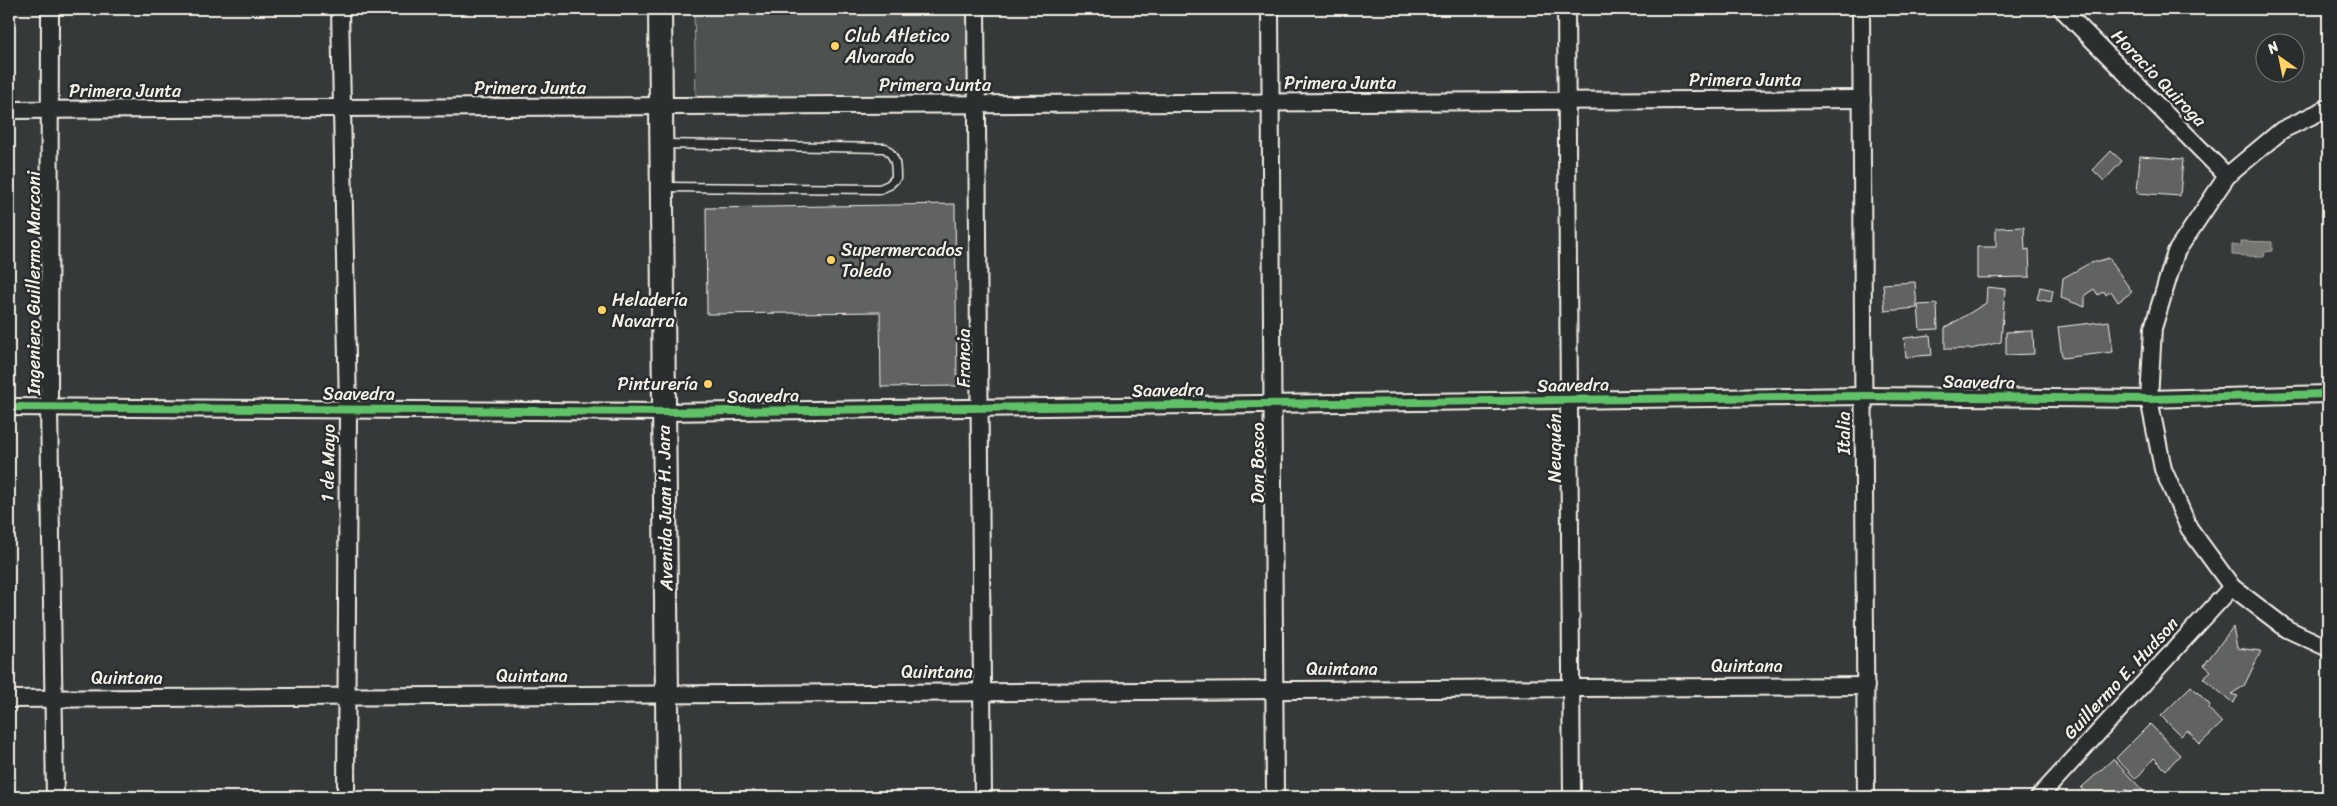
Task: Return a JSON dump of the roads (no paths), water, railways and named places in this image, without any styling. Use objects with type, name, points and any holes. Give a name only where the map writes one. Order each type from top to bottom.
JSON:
[{"type":"main road","name":"Avenida Juan H. Jara","points":[[660,9],[668,797]]},
{"type":"street","name":"Ingeniero Guillermo Marconi","points":[[50,9],[48,408],[55,797]]},
{"type":"street","name":"1 de Mayo","points":[[340,9],[348,408],[345,697],[346,797]]},
{"type":"street","name":"Francia","points":[[976,9],[983,797]]},
{"type":"street","name":"Don Bosco","points":[[1270,9],[1275,797]]},
{"type":"street","name":"Neuquén","points":[[1566,9],[1572,797]]},
{"type":"street","name":"Italia","points":[[1861,9],[1866,797]]},
{"type":"street","name":"Horacio Quiroga","points":[[2062,9],[2226,176]]},
{"type":"street","name":"Primera Junta","points":[[9,110],[1862,99]]},
{"type":"street","points":[[2328,108],[2282,130],[2226,176],[2176,252],[2153,328],[2148,399],[2163,469],[2189,528],[2232,587],[2287,629],[2328,648]]},
{"type":"street","name":"Saavedra","points":[[9,408],[348,408],[664,412],[1864,396],[2148,399],[2328,394]]},
{"type":"street","name":"Guillermo E. Hudson","points":[[2039,797],[2232,587]]},
{"type":"street","name":"Quintana","points":[[9,699],[1866,686]]},
{"type":"lane","points":[[662,144],[885,148],[892,154],[896,162],[896,178],[889,185],[880,189],[662,187]]},
{"type":"place","name":"Club Atletico Alvarado","points":[[835,46]]},
{"type":"place","name":"Supermercados Toledo","points":[[831,260]]},
{"type":"place","name":"Heladería Navarra","points":[[602,310]]},
{"type":"place","name":"Pinturería","points":[[708,384]]}]
